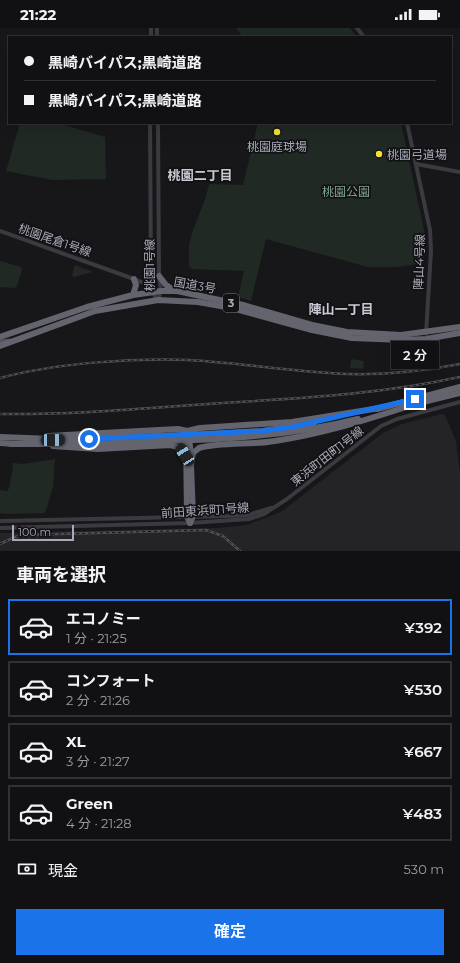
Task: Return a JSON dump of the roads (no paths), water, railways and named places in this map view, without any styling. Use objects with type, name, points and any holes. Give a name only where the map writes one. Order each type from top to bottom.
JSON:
[{"type":"highway","points":[[159,276],[166,285],[176,291]]},
{"type":"highway","points":[[133,295],[136,285],[134,279]]},
{"type":"highway","name":"国道3号","points":[[2,335],[133,295],[161,291],[176,291],[243,305],[330,329],[379,335],[426,336],[460,327]]},
{"type":"highway","name":"国道3号","points":[[0,346],[94,311],[158,300],[191,302],[232,308],[312,330],[352,338],[386,340],[460,333]]},
{"type":"highway","points":[[12,441],[262,431],[324,421],[460,387]]},
{"type":"highway","points":[[12,441],[89,444],[269,436],[325,427],[460,393]]},
{"type":"highway","points":[[191,465],[193,453],[199,448],[246,444],[318,434],[346,427],[406,407]]},
{"type":"highway","points":[[0,443],[132,431],[178,429],[187,431],[192,428],[317,419],[380,408]]},
{"type":"highway","points":[[187,431],[185,455],[190,518]]},
{"type":"highway","points":[[187,431],[189,437],[191,465],[190,518]]},
{"type":"highway","points":[[0,437],[12,441],[98,449],[132,446],[175,446],[180,448],[185,455]]},
{"type":"main road","points":[[0,342],[11,341]]},
{"type":"street","points":[[357,28],[363,36]]},
{"type":"street","name":"桃園1号線","points":[[150,124],[151,277],[152,292],[158,300]]},
{"type":"street","name":"桃園1号線","points":[[158,124],[159,276],[161,291],[158,300]]},
{"type":"street","name":"陣山4号線","points":[[407,124],[430,230],[431,245],[426,336]]},
{"type":"street","points":[[416,164],[460,172]]},
{"type":"street","name":"桃園尾倉1号線","points":[[0,231],[103,267],[146,284]]},
{"type":"street","points":[[151,277],[146,284],[152,292]]},
{"type":"street","name":"東浜町田町1号線","points":[[276,507],[382,426],[397,419],[460,402]]},
{"type":"street","name":"前田東浜町1号線","points":[[0,521],[190,518],[250,519],[264,514],[276,507]]},
{"type":"street","name":"前田東浜町1号線","points":[[0,528],[248,515],[276,507]]},
{"type":"railway","points":[[0,378],[69,365],[143,360],[189,360],[349,374],[405,372],[460,364]]},
{"type":"railway","points":[[0,414],[84,412],[313,397],[401,388],[460,377]]},
{"type":"railway","points":[[0,544],[22,535],[206,530],[223,536],[240,551]]},
{"type":"place","name":"桃園庭球場","points":[[277,132]]},
{"type":"place","name":"桃園弓道場","points":[[379,154]]},
{"type":"district","name":"桃園二丁目","points":[[200,175]]},
{"type":"district","name":"陣山一丁目","points":[[341,309]]},
{"type":"park label","name":"桃園公園","points":[[346,191]]}]
